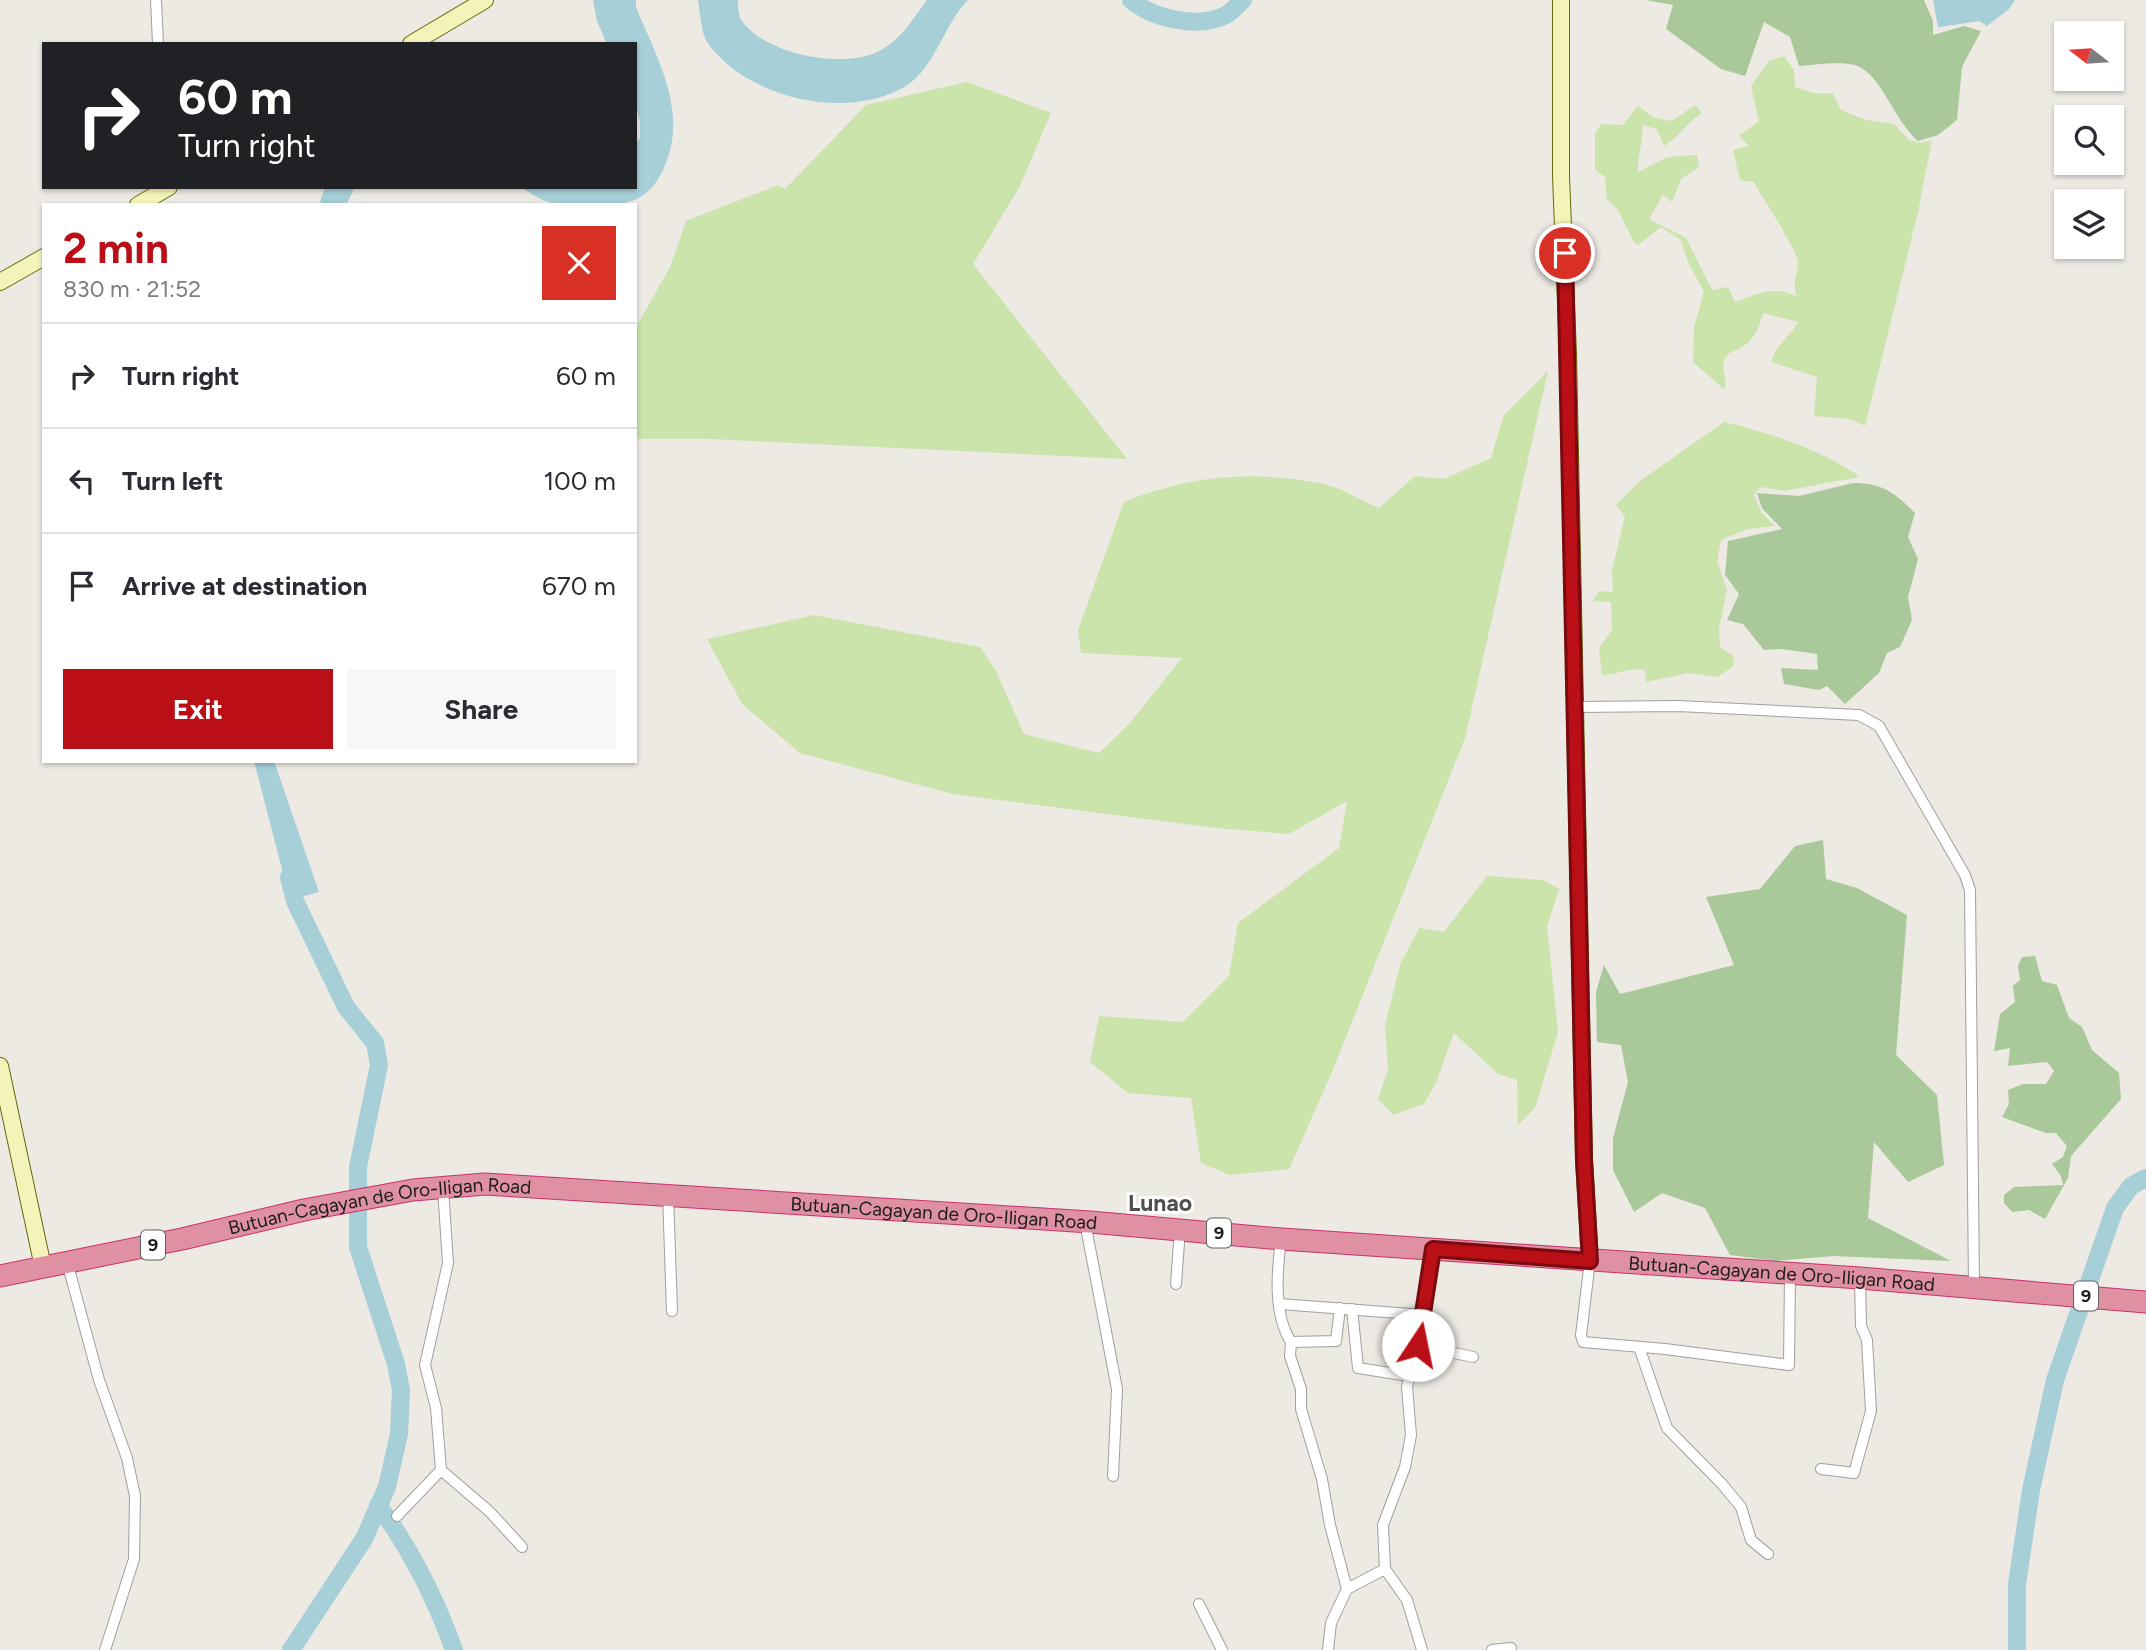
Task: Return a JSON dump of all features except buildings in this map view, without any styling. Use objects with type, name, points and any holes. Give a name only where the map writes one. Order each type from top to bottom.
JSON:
[{"type":"highway","name":"Butuan-Cagayan de Oro-Iligan Road","points":[[0,1276],[304,1210],[413,1190],[485,1184],[1085,1222],[1281,1239],[2025,1290],[2146,1302]]},
{"type":"street","points":[[156,0],[158,42]]},
{"type":"street","points":[[414,42],[485,0]]},
{"type":"street","points":[[1561,0],[1562,176],[1576,707],[1584,1160],[1590,1261],[1581,1340],[1587,1343],[1790,1365],[1790,1274]]},
{"type":"street","points":[[141,203],[166,189]]},
{"type":"street","points":[[0,282],[42,258]]},
{"type":"street","points":[[1576,707],[1678,706],[1859,715],[1879,726],[1965,875],[1970,890],[1974,1287]]},
{"type":"street","points":[[0,1066],[43,1267]]},
{"type":"street","points":[[443,1188],[448,1263],[425,1365],[436,1408],[441,1470],[490,1512],[522,1547]]},
{"type":"street","points":[[668,1194],[672,1311]]},
{"type":"street","points":[[1085,1222],[1117,1389],[1113,1476]]},
{"type":"street","points":[[1177,1284],[1180,1229]]},
{"type":"street","points":[[1281,1239],[1277,1269],[1284,1331],[1291,1342],[1290,1356],[1301,1389],[1301,1409],[1322,1479],[1330,1525],[1348,1589]]},
{"type":"street","points":[[1422,1650],[1407,1600],[1385,1569],[1383,1525],[1405,1467],[1411,1435],[1406,1397],[1424,1315],[1433,1249]]},
{"type":"street","points":[[67,1262],[99,1380],[127,1458],[135,1496],[134,1559],[105,1650]]},
{"type":"street","points":[[1821,1469],[1853,1473],[1869,1425],[1871,1402],[1867,1340],[1861,1330],[1860,1278]]},
{"type":"street","points":[[1280,1304],[1424,1315]]},
{"type":"street","points":[[1291,1342],[1336,1341],[1339,1308]]},
{"type":"street","points":[[1352,1309],[1359,1368],[1409,1376]]},
{"type":"street","points":[[1418,1345],[1473,1357]]},
{"type":"street","points":[[1639,1347],[1667,1428],[1741,1507],[1751,1540],[1768,1554]]},
{"type":"street","points":[[397,1516],[441,1470]]},
{"type":"street","points":[[1328,1650],[1331,1623],[1348,1589],[1385,1569]]},
{"type":"street","points":[[1199,1604],[1222,1650]]},
{"type":"street","points":[[1492,1650],[1511,1648]]},
{"type":"green space","points":[[1646,0],[1924,0],[1933,21],[1933,35],[1964,26],[1981,31],[1962,67],[1957,120],[1938,135],[1918,141],[1873,78],[1855,65],[1834,63],[1799,66],[1790,37],[1764,22],[1745,76],[1721,69],[1666,29],[1673,5]]},
{"type":"green space","points":[[1784,56],[1794,70],[1795,87],[1813,93],[1833,93],[1841,110],[1866,120],[1894,124],[1909,140],[1921,143],[1932,140],[1918,212],[1865,426],[1850,419],[1814,416],[1817,377],[1771,362],[1798,322],[1763,313],[1752,338],[1726,357],[1723,365],[1724,389],[1693,362],[1694,327],[1704,292],[1688,262],[1681,240],[1661,227],[1638,245],[1634,242],[1618,210],[1607,199],[1605,177],[1595,169],[1595,134],[1601,124],[1623,125],[1638,106],[1654,118],[1672,121],[1695,105],[1702,113],[1664,146],[1657,129],[1642,125],[1638,172],[1667,157],[1697,155],[1699,167],[1681,179],[1672,202],[1663,195],[1649,219],[1686,238],[1712,290],[1728,287],[1735,302],[1772,291],[1796,296],[1798,264],[1793,248],[1754,182],[1740,180],[1733,150],[1749,146],[1739,136],[1759,121],[1751,86],[1769,61]]},
{"type":"green space","points":[[967,82],[1051,113],[1020,186],[973,264],[1127,459],[711,439],[637,439],[637,325],[670,267],[686,221],[778,185],[785,189],[866,105]]},
{"type":"green space","points":[[1548,371],[1465,738],[1332,1072],[1289,1169],[1230,1175],[1201,1163],[1191,1098],[1128,1093],[1090,1062],[1099,1016],[1183,1022],[1229,976],[1238,923],[1339,848],[1347,801],[1289,834],[1216,828],[953,794],[800,753],[742,704],[707,639],[814,615],[980,647],[995,669],[1024,734],[1099,753],[1130,723],[1182,658],[1081,653],[1078,630],[1124,502],[1172,486],[1244,476],[1320,483],[1379,508],[1415,476],[1444,479],[1491,458],[1504,415]]},
{"type":"green space","points":[[1724,422],[1795,443],[1860,477],[1784,491],[1761,487],[1754,495],[1761,512],[1775,526],[1747,529],[1721,540],[1717,561],[1727,590],[1719,628],[1720,647],[1733,656],[1734,666],[1717,677],[1689,673],[1646,682],[1645,670],[1602,675],[1599,648],[1612,630],[1611,602],[1593,601],[1599,591],[1613,592],[1612,570],[1625,516],[1616,505],[1640,481]]},
{"type":"green space","points":[[1853,483],[1888,490],[1915,513],[1908,537],[1918,559],[1908,597],[1912,620],[1900,647],[1887,653],[1879,673],[1845,704],[1827,686],[1819,690],[1784,684],[1781,668],[1818,670],[1817,654],[1782,649],[1764,650],[1743,624],[1727,620],[1739,594],[1725,575],[1728,541],[1782,529],[1762,508],[1757,493],[1799,496]]},
{"type":"green space","points":[[1823,840],[1826,879],[1857,888],[1907,915],[1896,1055],[1937,1095],[1944,1165],[1908,1182],[1874,1142],[1868,1218],[1951,1261],[1833,1256],[1776,1261],[1730,1255],[1705,1208],[1662,1193],[1634,1212],[1613,1170],[1613,1138],[1628,1082],[1621,1045],[1597,1042],[1596,992],[1604,965],[1620,994],[1734,965],[1706,897],[1760,889],[1795,846]]},
{"type":"green space","points":[[1487,876],[1543,880],[1559,889],[1547,926],[1558,1032],[1535,1108],[1518,1125],[1517,1080],[1498,1074],[1454,1033],[1436,1083],[1424,1104],[1393,1115],[1378,1099],[1388,1070],[1385,1025],[1400,965],[1419,928],[1444,932]]},
{"type":"green space","points":[[2035,956],[2042,981],[2057,985],[2069,1018],[2082,1027],[2092,1050],[2119,1073],[2121,1099],[2071,1156],[2068,1178],[2045,1219],[2029,1210],[2012,1212],[2004,1203],[2004,1195],[2014,1187],[2063,1185],[2061,1176],[2052,1164],[2063,1157],[2067,1146],[2056,1133],[2046,1133],[2002,1117],[2009,1104],[2008,1090],[2023,1084],[2046,1084],[2054,1071],[2047,1062],[2008,1066],[2010,1048],[1994,1051],[2000,1014],[2015,1002],[2013,986],[2020,980],[2018,966],[2022,957]]},
{"type":"water","points":[[593,0],[636,0],[636,7],[661,66],[672,107],[670,149],[663,170],[651,189],[636,199],[621,203],[549,202],[525,189],[637,189],[637,142],[640,138],[640,122],[637,109],[637,42],[606,42],[597,21]]},
{"type":"water","points":[[698,0],[738,0],[742,21],[767,42],[804,55],[842,59],[860,57],[884,49],[904,30],[927,0],[968,0],[952,21],[925,68],[906,86],[882,97],[827,103],[771,90],[746,78],[724,61],[705,38]]},
{"type":"water","points":[[1933,0],[2015,0],[2009,9],[1987,26],[1979,21],[1938,27]]},
{"type":"water","points":[[324,189],[354,189],[347,203],[320,203]]},
{"type":"water","points":[[255,763],[275,763],[319,892],[290,900]]},
{"type":"waterway","points":[[1131,0],[1164,17],[1190,21],[1203,21],[1226,15],[1243,0]]},
{"type":"waterway","points":[[289,877],[295,901],[346,1007],[375,1043],[379,1065],[358,1167],[358,1247],[396,1364],[401,1390],[399,1434],[387,1487],[364,1539],[291,1650]]},
{"type":"waterway","points":[[2017,1650],[2017,1584],[2031,1490],[2055,1380],[2115,1208],[2131,1186],[2146,1178]]},
{"type":"waterway","points":[[378,1505],[422,1575],[454,1650]]},
{"type":"district","name":"Lunao","points":[[1160,1203]]},
{"type":"route","points":[[1418,1345],[1433,1249],[1590,1261],[1584,1160],[1565,253]]}]
